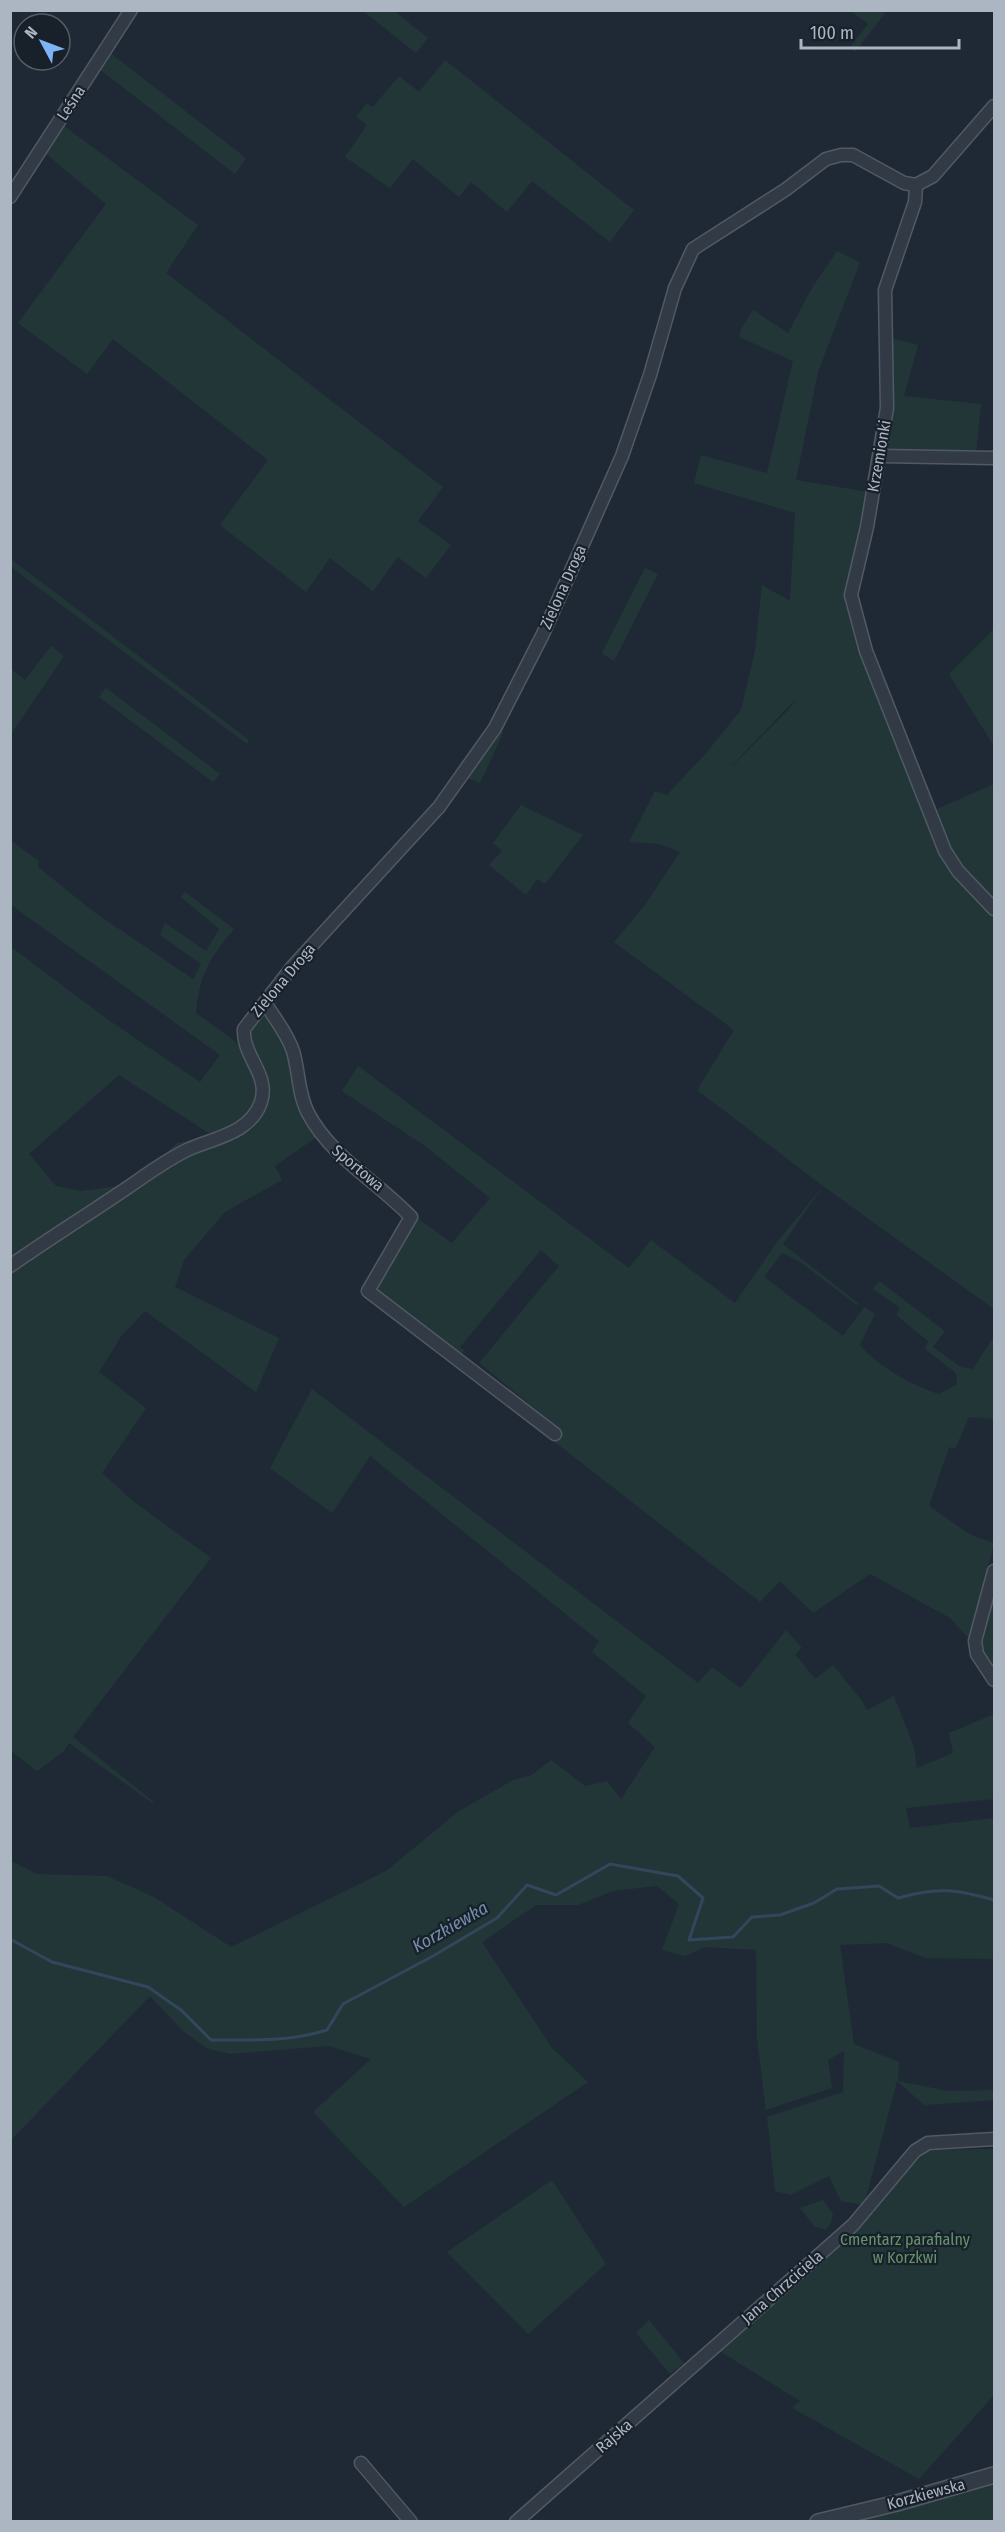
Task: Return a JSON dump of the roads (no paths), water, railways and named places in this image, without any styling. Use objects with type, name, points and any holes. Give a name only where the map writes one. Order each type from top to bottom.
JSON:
[{"type":"street","name":"Leśna","points":[[10,196],[131,10]]},
{"type":"street","points":[[916,185],[933,176],[994,106]]},
{"type":"street","name":"Zielona Droga","points":[[10,1266],[173,1158],[238,1129],[254,1117],[262,1100],[263,1089],[256,1065],[245,1045],[244,1029],[293,966],[440,807],[495,728],[543,634],[622,456],[650,375],[675,288],[693,249],[785,190],[826,159],[854,155],[904,183],[916,185]]},
{"type":"street","name":"Krzemionki","points":[[916,185],[915,202],[885,290],[887,408],[867,527],[851,595],[866,651],[945,851],[958,871],[994,909]]},
{"type":"street","points":[[880,456],[994,458]]},
{"type":"street","name":"Sportowa","points":[[265,1003],[284,1031],[293,1051],[301,1095],[307,1112],[318,1130],[333,1149],[390,1195],[411,1217],[368,1291],[555,1434]]},
{"type":"street","points":[[994,1571],[975,1641],[977,1654],[994,1680]]},
{"type":"street","name":"Jana Chrzciciela","points":[[712,2349],[853,2225],[915,2151],[928,2143],[994,2139]]},
{"type":"street","name":"Rajska","points":[[516,2522],[712,2349]]},
{"type":"street","points":[[361,2463],[411,2522]]},
{"type":"street","name":"Korzkiewska","points":[[821,2521],[897,2503],[994,2475]]},
{"type":"waterway","name":"Korzkiewka","points":[[10,1939],[52,1962],[148,1987],[181,2010],[211,2040],[270,2040],[299,2037],[327,2030],[343,2004],[433,1956],[497,1918],[527,1885],[556,1895],[610,1864],[678,1876],[703,1898],[689,1940],[733,1937],[752,1917],[780,1915],[814,1903],[837,1889],[879,1886],[898,1898],[924,1892],[946,1891],[994,1900]]},
{"type":"park label","name":"Cmentarz parafialny w Korzkwi","points":[[905,2248]]}]
